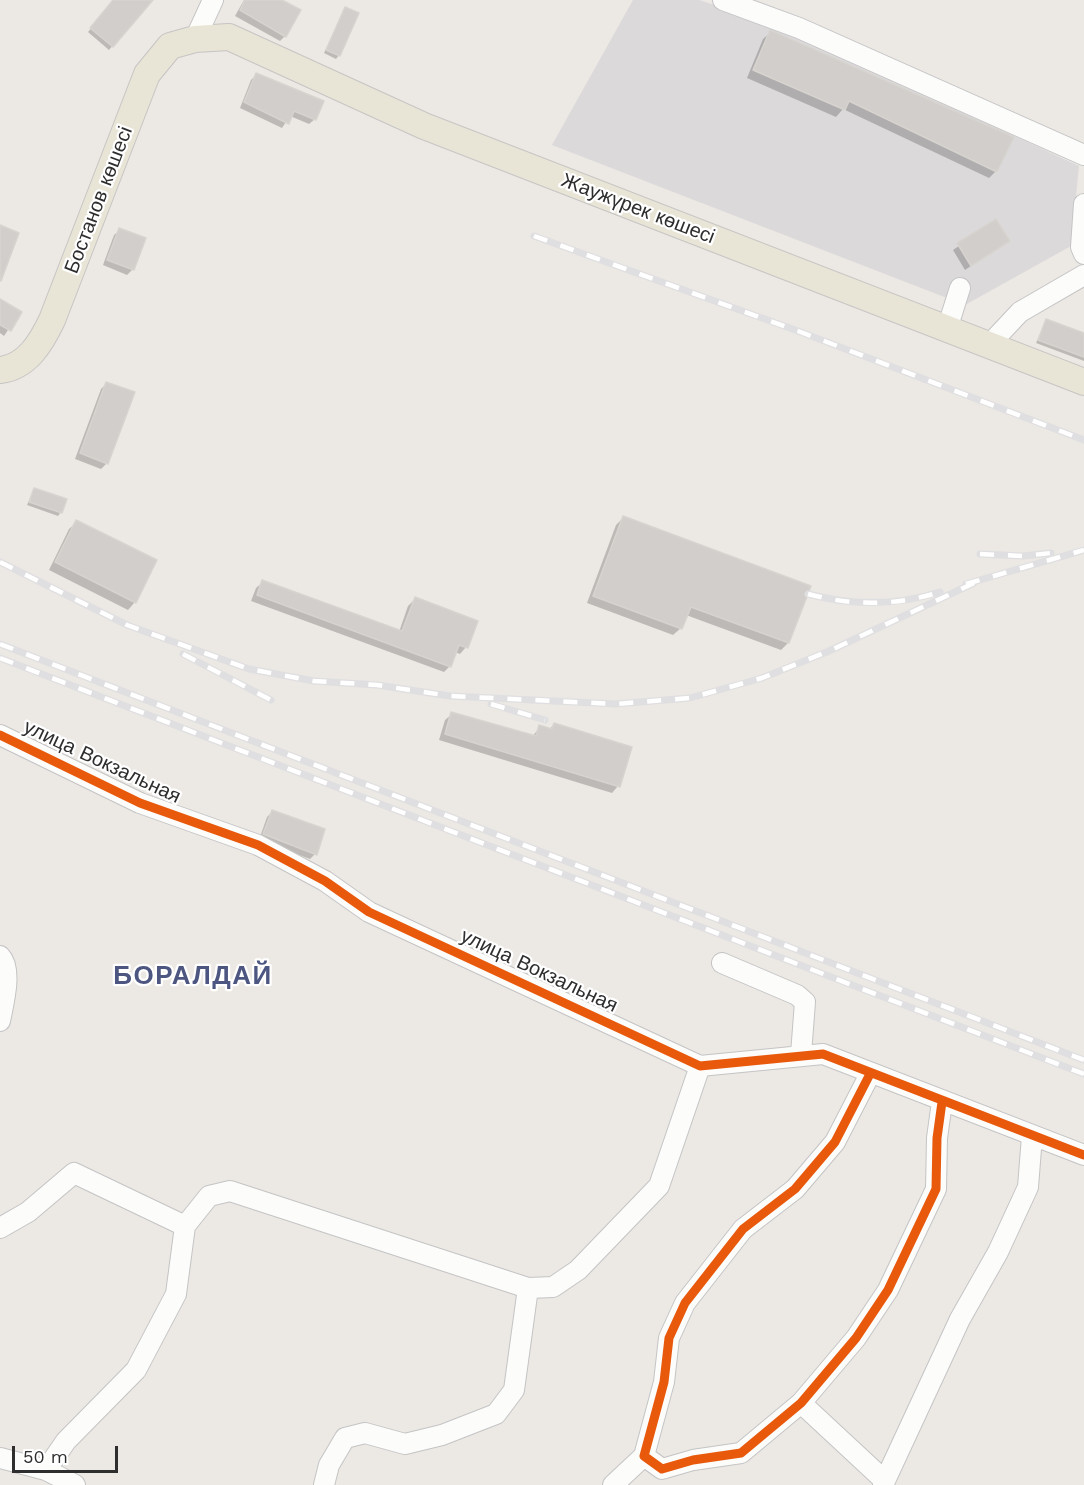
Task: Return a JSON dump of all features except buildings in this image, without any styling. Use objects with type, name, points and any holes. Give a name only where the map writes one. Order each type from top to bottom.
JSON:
[{"type":"main road","name":"Жаужүрек көшесі","points":[[195,39],[229,37],[424,126],[1084,382]]},
{"type":"main road","name":"Бостанов көшесі","points":[[4,370],[29,356],[52,320],[147,74],[170,46],[195,39]]},
{"type":"street","points":[[195,39],[213,0]]},
{"type":"street","points":[[723,0],[799,28],[1084,155]]},
{"type":"street","points":[[1084,204],[1081,247],[1084,254]]},
{"type":"street","points":[[989,345],[1020,312],[1084,275]]},
{"type":"street","points":[[947,329],[960,288]]},
{"type":"street","name":"улица Вокзальная","points":[[0,735],[140,803],[258,845],[325,881],[369,912],[700,1066]]},
{"type":"street","points":[[0,956],[4,960],[7,987],[0,1021]]},
{"type":"street","points":[[722,963],[797,995],[805,1002],[806,1014],[800,1034],[801,1054]]},
{"type":"street","points":[[46,1470],[66,1441],[136,1370],[176,1294],[185,1226],[209,1196],[230,1191],[528,1288],[553,1287],[578,1270],[659,1186],[700,1066],[801,1054],[823,1054],[942,1102],[1084,1155]]},
{"type":"street","points":[[613,1485],[644,1456],[664,1382],[669,1338],[685,1303],[743,1229],[795,1190],[835,1142],[870,1074]]},
{"type":"street","points":[[644,1456],[661,1477],[693,1460],[741,1453],[801,1403],[856,1338],[888,1290],[936,1189],[937,1138],[942,1102]]},
{"type":"street","points":[[801,1403],[884,1483],[960,1319],[998,1252],[1028,1187],[1032,1136]]},
{"type":"street","points":[[0,1228],[28,1212],[74,1173],[185,1226]]},
{"type":"street","points":[[324,1485],[329,1465],[345,1438],[364,1433],[405,1444],[442,1434],[496,1414],[514,1390],[528,1288]]},
{"type":"street","points":[[0,1458],[46,1470],[75,1485]]},
{"type":"shaded area","points":[[633,0],[699,0],[773,24],[1079,166],[1071,246],[965,305],[552,145]]},
{"type":"railway","points":[[534,236],[798,331],[1084,440]]},
{"type":"railway","points":[[966,584],[1084,550]]},
{"type":"railway","points":[[980,554],[1023,556],[1051,553]]},
{"type":"railway","points":[[0,562],[127,625],[249,669],[314,681],[377,685],[450,696],[616,704],[690,698],[762,678],[829,651],[974,583]]},
{"type":"railway","points":[[808,594],[841,601],[874,603],[907,600],[940,592]]},
{"type":"railway","points":[[0,644],[1084,1060]]},
{"type":"railway","points":[[183,654],[271,700]]},
{"type":"railway","points":[[0,658],[1084,1074]]},
{"type":"railway","points":[[491,704],[545,720]]},
{"type":"cycle path","points":[[0,735],[140,803],[258,845],[325,881],[369,912],[700,1066],[823,1054],[1084,1155]]},
{"type":"cycle path","points":[[870,1074],[835,1142],[795,1189],[743,1229],[685,1303],[669,1338],[664,1382],[644,1456],[662,1469],[693,1460],[741,1453],[801,1403],[856,1338],[888,1290],[936,1189],[937,1138],[942,1102]]},
{"type":"district","name":"БОРАЛДАЙ","points":[[193,976]]}]
